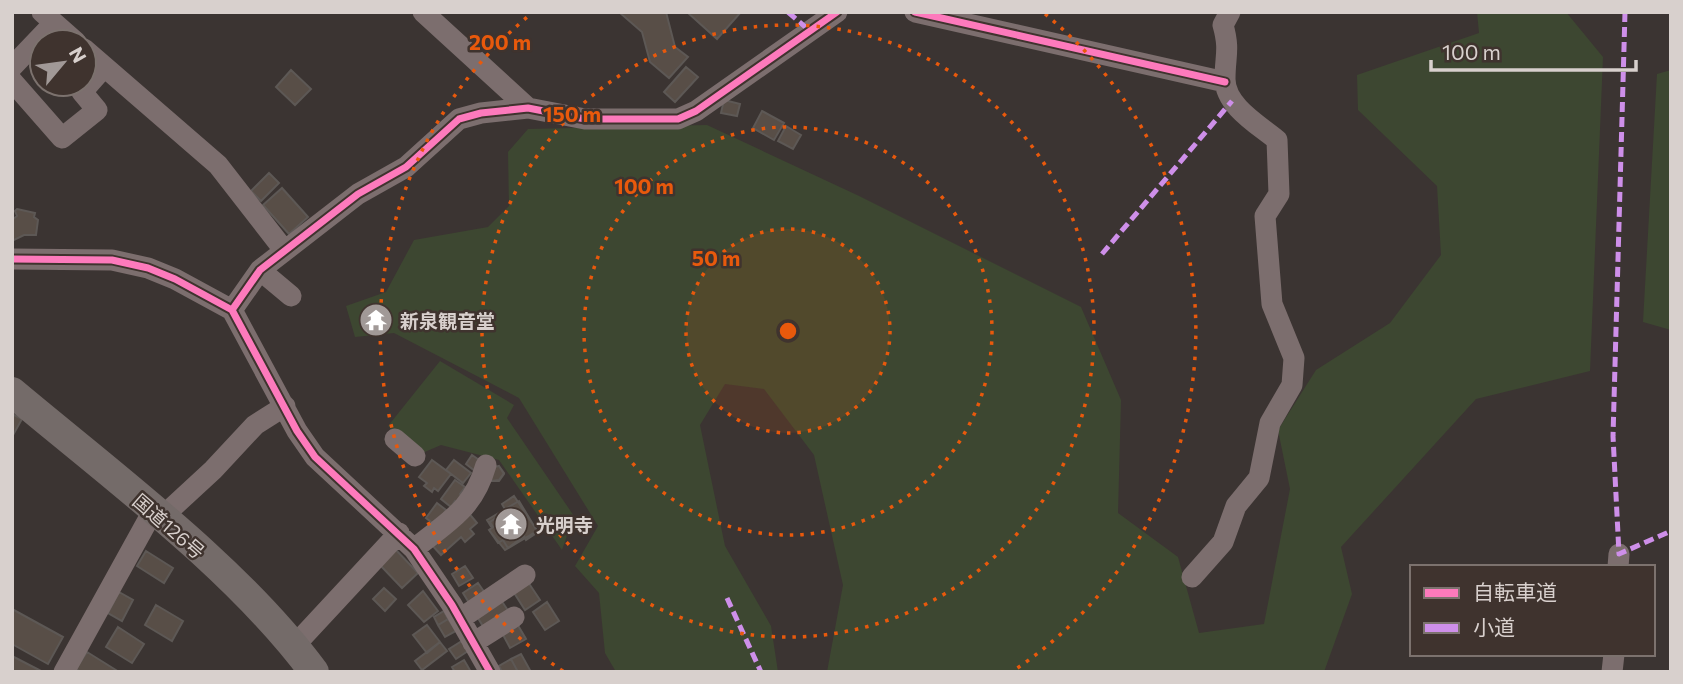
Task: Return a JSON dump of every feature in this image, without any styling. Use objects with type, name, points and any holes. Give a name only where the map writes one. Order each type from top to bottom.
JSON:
[{"type":"highway","name":"国道126号","points":[[12,392],[224,573],[295,645],[314,672]]},
{"type":"street","points":[[423,12],[528,108]]},
{"type":"street","points":[[232,310],[260,270],[358,194],[407,167],[459,119],[528,108],[585,119],[678,119],[696,111],[837,12]]},
{"type":"street","points":[[915,12],[1225,82]]},
{"type":"street","points":[[1192,576],[1223,542],[1236,506],[1259,478],[1270,423],[1292,385],[1294,358],[1272,304],[1265,216],[1279,194],[1277,141],[1232,101],[1225,82],[1229,48],[1223,25],[1230,12]]},
{"type":"street","points":[[12,67],[48,18]]},
{"type":"street","points":[[98,61],[218,165],[284,250]]},
{"type":"street","points":[[12,81],[62,138],[97,110],[82,92],[104,66]]},
{"type":"street","points":[[13,261],[112,260],[136,265],[174,279],[232,310],[315,457],[414,549],[460,619],[489,672]]},
{"type":"street","points":[[260,270],[291,296]]},
{"type":"street","points":[[64,672],[157,514],[213,470],[255,425],[285,406]]},
{"type":"street","points":[[395,439],[415,456]]},
{"type":"street","points":[[414,549],[460,512],[475,495],[486,465]]},
{"type":"street","points":[[295,645],[399,533]]},
{"type":"street","points":[[460,619],[525,575]]},
{"type":"street","points":[[473,643],[514,617]]},
{"type":"green space","points":[[1477,12],[1566,12],[1603,57],[1590,371],[1476,399],[1341,547],[1352,594],[1324,672],[827,672],[843,585],[814,455],[764,389],[725,384],[700,425],[725,546],[771,626],[778,672],[616,672],[605,653],[599,593],[575,566],[598,526],[519,398],[394,333],[355,337],[346,306],[386,292],[414,240],[488,227],[509,206],[508,152],[528,129],[707,125],[857,195],[1081,307],[1121,400],[1118,513],[1178,557],[1199,633],[1264,624],[1290,489],[1278,430],[1316,370],[1390,323],[1441,255],[1437,186],[1358,110],[1357,75],[1479,33]]},
{"type":"green space","points":[[1671,70],[1671,330],[1643,322],[1657,74]]},
{"type":"green space","points":[[440,361],[514,405],[507,418],[574,516],[562,550],[499,460],[441,445],[420,454],[388,426]]},
{"type":"building","points":[[619,12],[666,12],[675,47],[688,57],[669,78],[650,62],[642,32]]},
{"type":"building","points":[[687,12],[741,12],[717,39]]},
{"type":"building","points":[[686,67],[698,77],[675,102],[664,92]]},
{"type":"building","points":[[291,70],[311,89],[295,105],[276,87]]},
{"type":"building","points":[[724,100],[740,104],[737,116],[721,113]]},
{"type":"building","points":[[762,111],[784,123],[774,140],[753,128]]},
{"type":"building","points":[[786,126],[801,135],[793,149],[778,141]]},
{"type":"building","points":[[269,173],[279,183],[261,201],[251,191]]},
{"type":"building","points":[[282,188],[308,217],[289,234],[263,205]]},
{"type":"building","points":[[17,209],[35,213],[34,217],[38,220],[36,235],[24,235],[12,241],[12,220],[17,216]]},
{"type":"building","name":"新泉観音堂","points":[[376,311],[382,314],[385,320],[382,326],[376,329],[370,326],[367,320],[370,314]]},
{"type":"building","points":[[12,414],[22,419],[12,437]]},
{"type":"building","points":[[472,455],[482,462],[475,471],[466,464]]},
{"type":"building","points":[[432,460],[451,474],[438,491],[434,488],[432,492],[424,486],[427,483],[419,477]]},
{"type":"building","points":[[454,460],[471,473],[463,483],[446,470]]},
{"type":"building","points":[[499,466],[504,473],[499,480],[491,481],[487,474],[491,467]]},
{"type":"building","points":[[499,466],[504,474],[499,481],[492,481],[487,474],[490,468]]},
{"type":"building","points":[[455,480],[465,487],[460,494],[466,498],[461,505],[455,501],[451,507],[441,499]]},
{"type":"building","name":"光明寺","points":[[514,496],[538,532],[526,540],[524,536],[508,548],[503,540],[498,543],[489,530],[493,527],[490,522],[506,511],[502,504]]},
{"type":"building","name":"光明寺","points":[[519,501],[537,531],[505,550],[489,530],[492,528],[487,520]]},
{"type":"building","points":[[437,503],[446,510],[435,525],[426,518]]},
{"type":"building","points":[[467,511],[477,523],[470,529],[474,534],[465,542],[461,537],[441,555],[431,544]]},
{"type":"building","points":[[395,549],[418,573],[402,588],[379,564]]},
{"type":"building","points":[[146,551],[173,568],[164,583],[137,566]]},
{"type":"building","points":[[465,566],[473,578],[459,586],[452,574]]},
{"type":"building","points":[[526,579],[540,600],[525,610],[511,588]]},
{"type":"building","points":[[478,583],[487,596],[471,606],[463,593]]},
{"type":"building","points":[[384,588],[396,599],[385,611],[373,599]]},
{"type":"building","points":[[423,591],[438,611],[424,622],[408,605]]},
{"type":"building","points":[[119,592],[133,600],[122,621],[108,613]]},
{"type":"building","points":[[499,597],[509,612],[484,628],[475,613]]},
{"type":"building","points":[[547,602],[559,621],[545,630],[533,612]]},
{"type":"building","points":[[156,605],[183,621],[172,641],[145,625]]},
{"type":"building","points":[[12,609],[63,637],[48,664],[12,644]]},
{"type":"building","points":[[444,611],[448,619],[438,625],[434,617]]},
{"type":"building","points":[[448,619],[456,631],[445,637],[438,625]]},
{"type":"building","points":[[516,622],[526,639],[510,648],[501,631]]},
{"type":"building","points":[[427,625],[440,642],[427,653],[413,635]]},
{"type":"building","points":[[118,627],[144,644],[132,663],[106,647]]},
{"type":"building","points":[[462,641],[468,651],[456,659],[449,649]]},
{"type":"building","points":[[440,642],[447,651],[422,670],[415,661]]},
{"type":"building","points":[[87,652],[119,672],[81,672],[76,669]]},
{"type":"building","points":[[521,654],[531,672],[518,672],[511,659]]},
{"type":"building","points":[[12,656],[43,672],[12,672]]},
{"type":"building","points":[[511,659],[518,672],[502,672],[499,666]]},
{"type":"building","points":[[464,660],[471,672],[455,672],[452,667]]},
{"type":"marked path","points":[[788,12],[810,31]]},
{"type":"marked path","points":[[1625,12],[1613,436],[1619,554],[1671,531]]},
{"type":"marked path","points":[[1102,254],[1232,101]]},
{"type":"marked path","points":[[727,598],[761,672]]},
{"type":"cycle path","points":[[232,310],[260,270],[358,194],[406,167],[459,119],[481,113],[528,108],[585,119],[678,119],[696,111],[837,12]]},
{"type":"cycle path","points":[[915,12],[1225,82]]},
{"type":"cycle path","points":[[12,259],[112,260],[148,268],[175,279],[232,310],[297,431],[315,457],[414,549],[452,605],[490,672]]},
{"type":"place","name":"新泉観音堂","points":[[376,320]]},
{"type":"place","name":"光明寺","points":[[511,524]]}]
